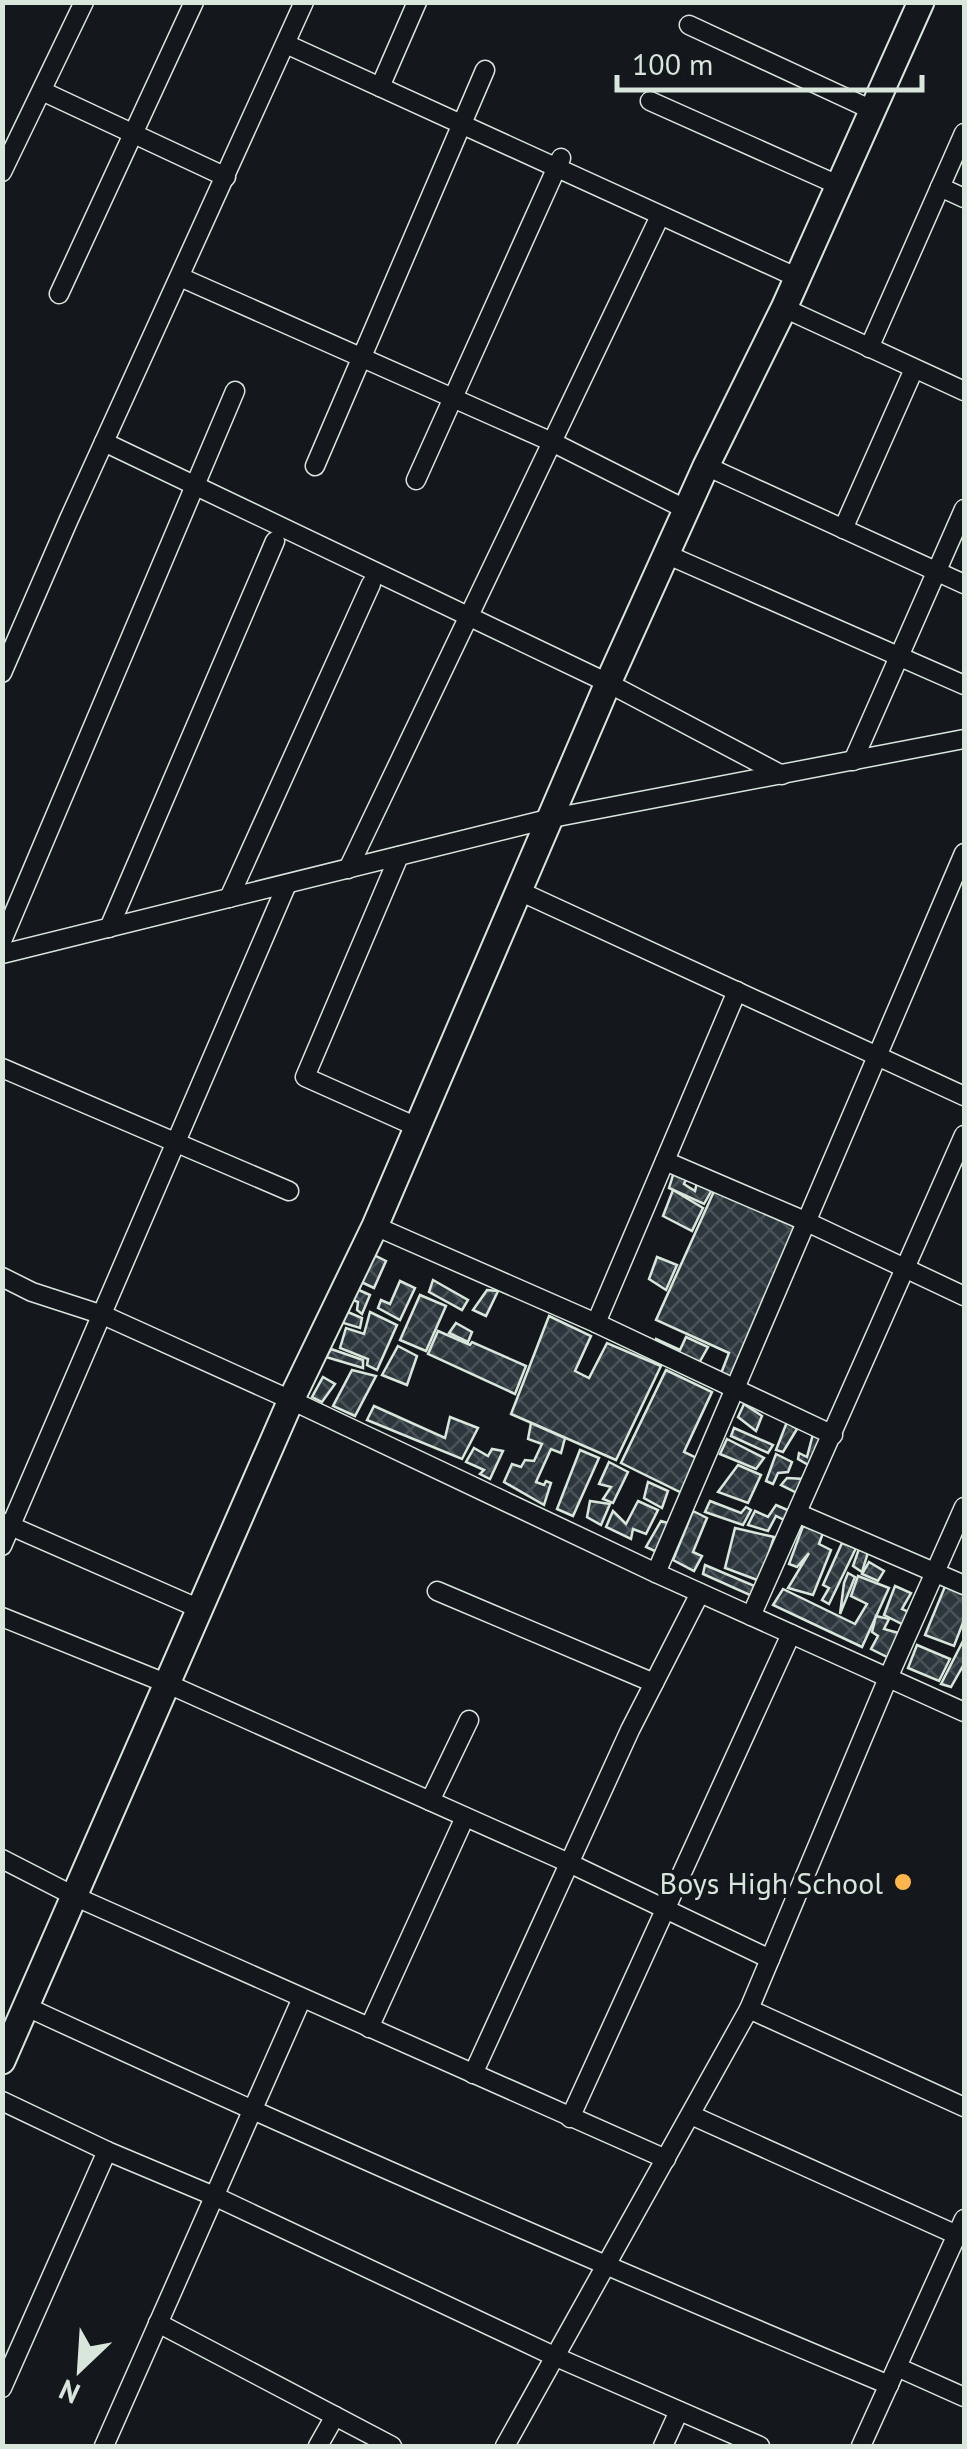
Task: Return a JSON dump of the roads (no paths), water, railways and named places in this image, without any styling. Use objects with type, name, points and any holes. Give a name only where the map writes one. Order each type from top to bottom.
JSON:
[{"type":"street","points":[[2,172],[84,2]]},
{"type":"street","points":[[60,294],[194,2]]},
{"type":"street","points":[[2,673],[304,2]]},
{"type":"street","points":[[380,87],[418,2]]},
{"type":"street","points":[[2,2061],[291,1400],[375,1226],[608,683],[706,466],[784,308],[921,2]]},
{"type":"street","points":[[689,25],[872,110]]},
{"type":"street","points":[[286,44],[461,124],[559,163],[660,216],[796,277]]},
{"type":"street","points":[[315,466],[484,70]]},
{"type":"street","points":[[42,91],[226,177]]},
{"type":"street","points":[[650,101],[838,185]]},
{"type":"street","points":[[869,348],[964,133]]},
{"type":"street","points":[[416,480],[559,163]]},
{"type":"street","points":[[940,187],[964,198]]},
{"type":"street","points":[[348,868],[660,216]]},
{"type":"street","points":[[180,277],[552,442],[688,510]]},
{"type":"street","points":[[784,308],[964,392]]},
{"type":"street","points":[[844,529],[914,369]]},
{"type":"street","points":[[2,942],[234,391]]},
{"type":"street","points":[[104,442],[608,683],[782,775]]},
{"type":"street","points":[[706,466],[964,584]]},
{"type":"street","points":[[853,761],[964,510]]},
{"type":"street","points":[[108,928],[275,541]]},
{"type":"street","points":[[668,555],[964,685]]},
{"type":"street","points":[[230,898],[371,584]]},
{"type":"street","points":[[2,954],[552,818],[964,739]]},
{"type":"street","points":[[656,1573],[876,1055],[958,890],[964,854]]},
{"type":"street","points":[[399,856],[304,1077],[417,1127]]},
{"type":"street","points":[[2,1546],[7,1524],[102,1315],[287,884]]},
{"type":"street","points":[[517,890],[964,1096]]},
{"type":"street","points":[[596,1323],[737,992]]},
{"type":"street","points":[[2,1068],[289,1191]]},
{"type":"street","points":[[751,1616],[964,1136]]},
{"type":"street","points":[[665,1162],[805,1221],[964,1296]]},
{"type":"street","points":[[375,1226],[596,1323],[832,1435]]},
{"type":"street","points":[[2,1277],[32,1292],[102,1315],[291,1400],[656,1573],[964,1712]]},
{"type":"street","points":[[505,2446],[749,2009],[964,1507]]},
{"type":"street","points":[[798,1513],[964,1585]]},
{"type":"street","points":[[7,1524],[200,1610]]},
{"type":"street","points":[[437,1591],[654,1683]]},
{"type":"street","points":[[473,2074],[569,1863],[700,1593]]},
{"type":"street","points":[[2,1617],[168,1684],[569,1863],[770,1959]]},
{"type":"street","points":[[570,2118],[791,1634]]},
{"type":"street","points":[[430,1801],[470,1720]]},
{"type":"street","points":[[369,2028],[465,1817]]},
{"type":"street","points":[[2,1859],[76,1897],[666,2159]]},
{"type":"street","points":[[104,2446],[302,1998]]},
{"type":"street","points":[[27,2007],[606,2267],[889,2385]]},
{"type":"street","points":[[749,2009],[964,2107]]},
{"type":"street","points":[[2,2101],[556,2357],[760,2446]]},
{"type":"street","points":[[691,2114],[961,2227],[861,2446]]},
{"type":"street","points":[[2,2388],[107,2151]]},
{"type":"street","points":[[158,2323],[392,2446]]},
{"type":"street","points":[[897,2367],[964,2397]]},
{"type":"street","points":[[663,2446],[679,2411]]},
{"type":"street","points":[[318,2446],[334,2416]]},
{"type":"place","name":"Boys High School","points":[[903,1882]]}]
